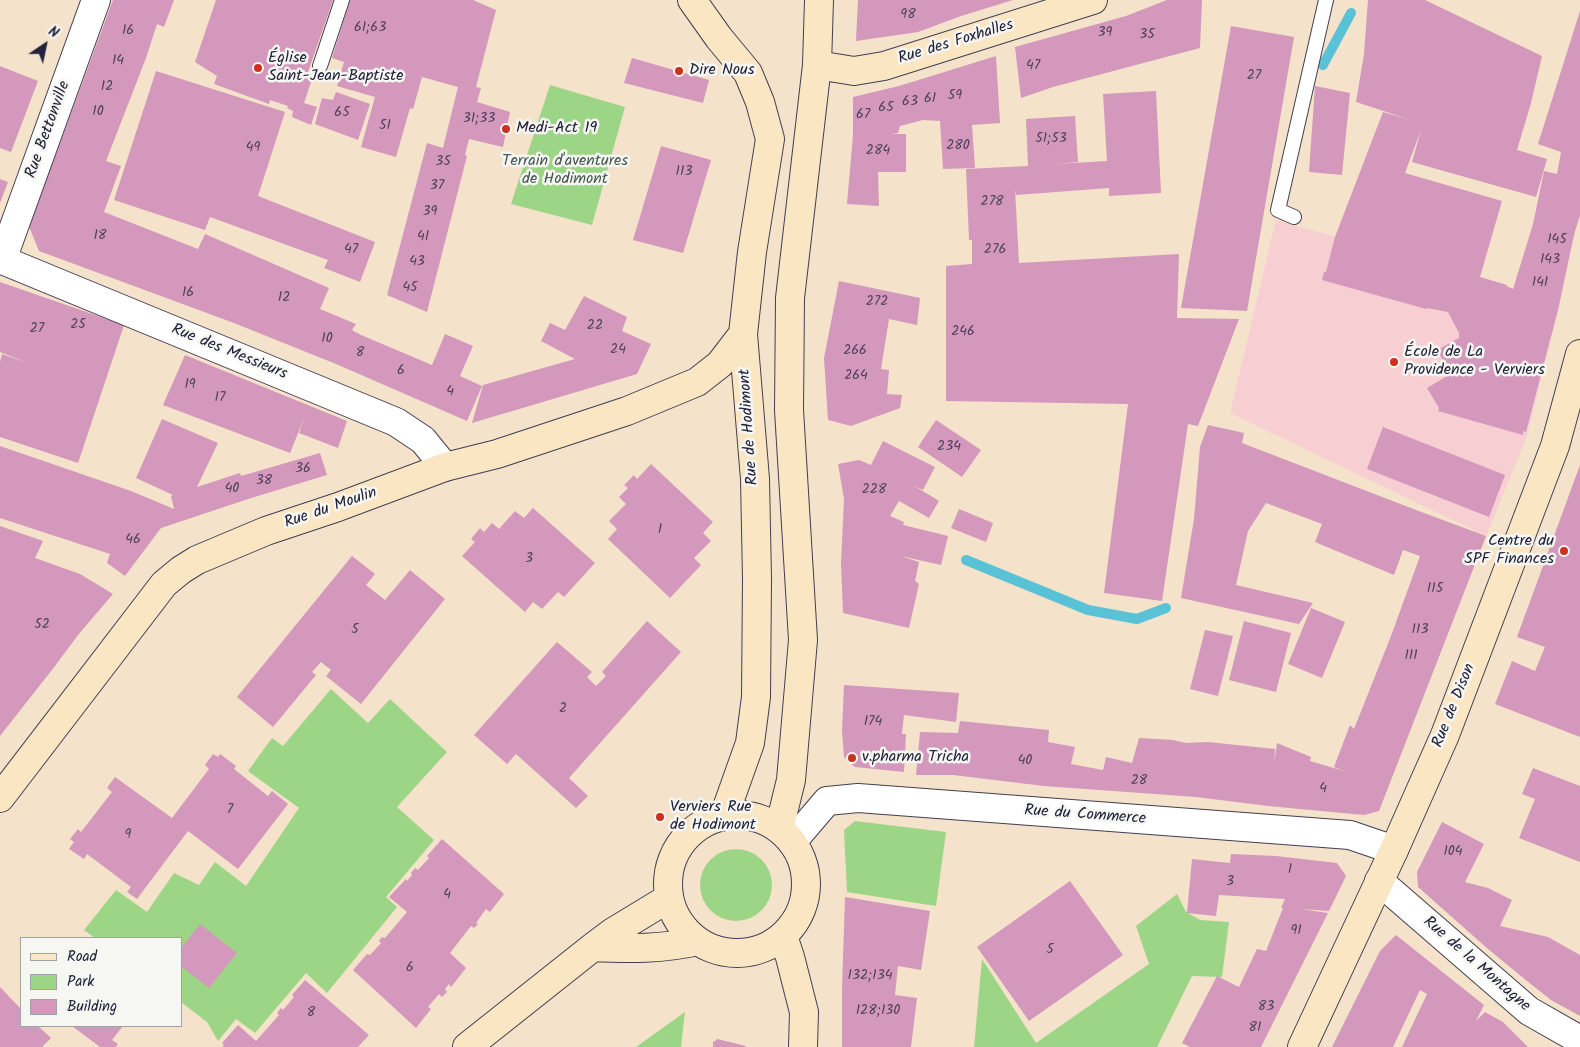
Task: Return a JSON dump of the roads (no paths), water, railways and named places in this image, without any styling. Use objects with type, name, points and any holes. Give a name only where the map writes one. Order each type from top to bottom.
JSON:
[{"type":"main road","name":"Rue de Hodimont","points":[[692,0],[719,38],[748,73],[760,102],[770,139],[752,252],[743,334],[755,479],[757,579],[756,697],[750,742],[724,816]]},
{"type":"main road","points":[[786,836],[803,640],[789,410],[790,298],[817,65],[819,0]]},
{"type":"main road","name":"Rue des Foxhalles","points":[[817,65],[854,71],[884,66],[1093,0]]},
{"type":"main road","name":"Rue du Moulin","points":[[0,798],[164,584],[197,560],[266,531],[366,497],[445,467],[497,454],[617,414],[696,382],[720,364],[743,334]]},
{"type":"main road","name":"Rue de Dison","points":[[1302,1047],[1394,850],[1445,734],[1556,446],[1580,354]]},
{"type":"main road","points":[[743,815],[762,819],[786,836],[804,865],[806,891],[799,916],[783,936],[764,948],[742,953],[719,951],[698,941],[679,923],[669,898],[668,871],[679,845],[698,826],[724,816],[743,815]]},
{"type":"main road","points":[[467,1047],[613,932],[669,898]]},
{"type":"main road","points":[[783,936],[804,1012],[804,1047]]},
{"type":"main road","points":[[593,947],[655,948],[698,941]]},
{"type":"street","name":"Rue Bettonville","points":[[1,259],[96,0]]},
{"type":"street","name":"Rue des Messieurs","points":[[1,259],[396,422],[423,440],[445,467]]},
{"type":"street","name":"Rue du Commerce","points":[[786,836],[828,801],[858,798],[1350,835],[1394,850]]},
{"type":"street","name":"Rue de la Montagne","points":[[1379,880],[1529,1011],[1580,1040]]},
{"type":"lane","points":[[320,66],[342,0]]},
{"type":"lane","points":[[1294,217],[1278,210],[1326,0]]},
{"type":"waterway","points":[[1323,65],[1351,13]]},
{"type":"waterway","points":[[966,560],[1088,610],[1137,619],[1166,608]]},
{"type":"place","name":"Église Saint-Jean-Baptiste","points":[[258,68]]},
{"type":"place","name":"Dire Nous","points":[[679,71]]},
{"type":"place","name":"Medi-Act 19","points":[[506,129]]},
{"type":"place","name":"École de La Providence - Verviers","points":[[1394,362]]},
{"type":"place","name":"Centre du SPF Finances","points":[[1564,551]]},
{"type":"place","name":"v.pharma Tricha","points":[[852,758]]},
{"type":"place","name":"Verviers Rue de Hodimont","points":[[660,817]]},
{"type":"park label","name":"Terrain d'aventures de Hodimont","points":[[565,171]]}]
